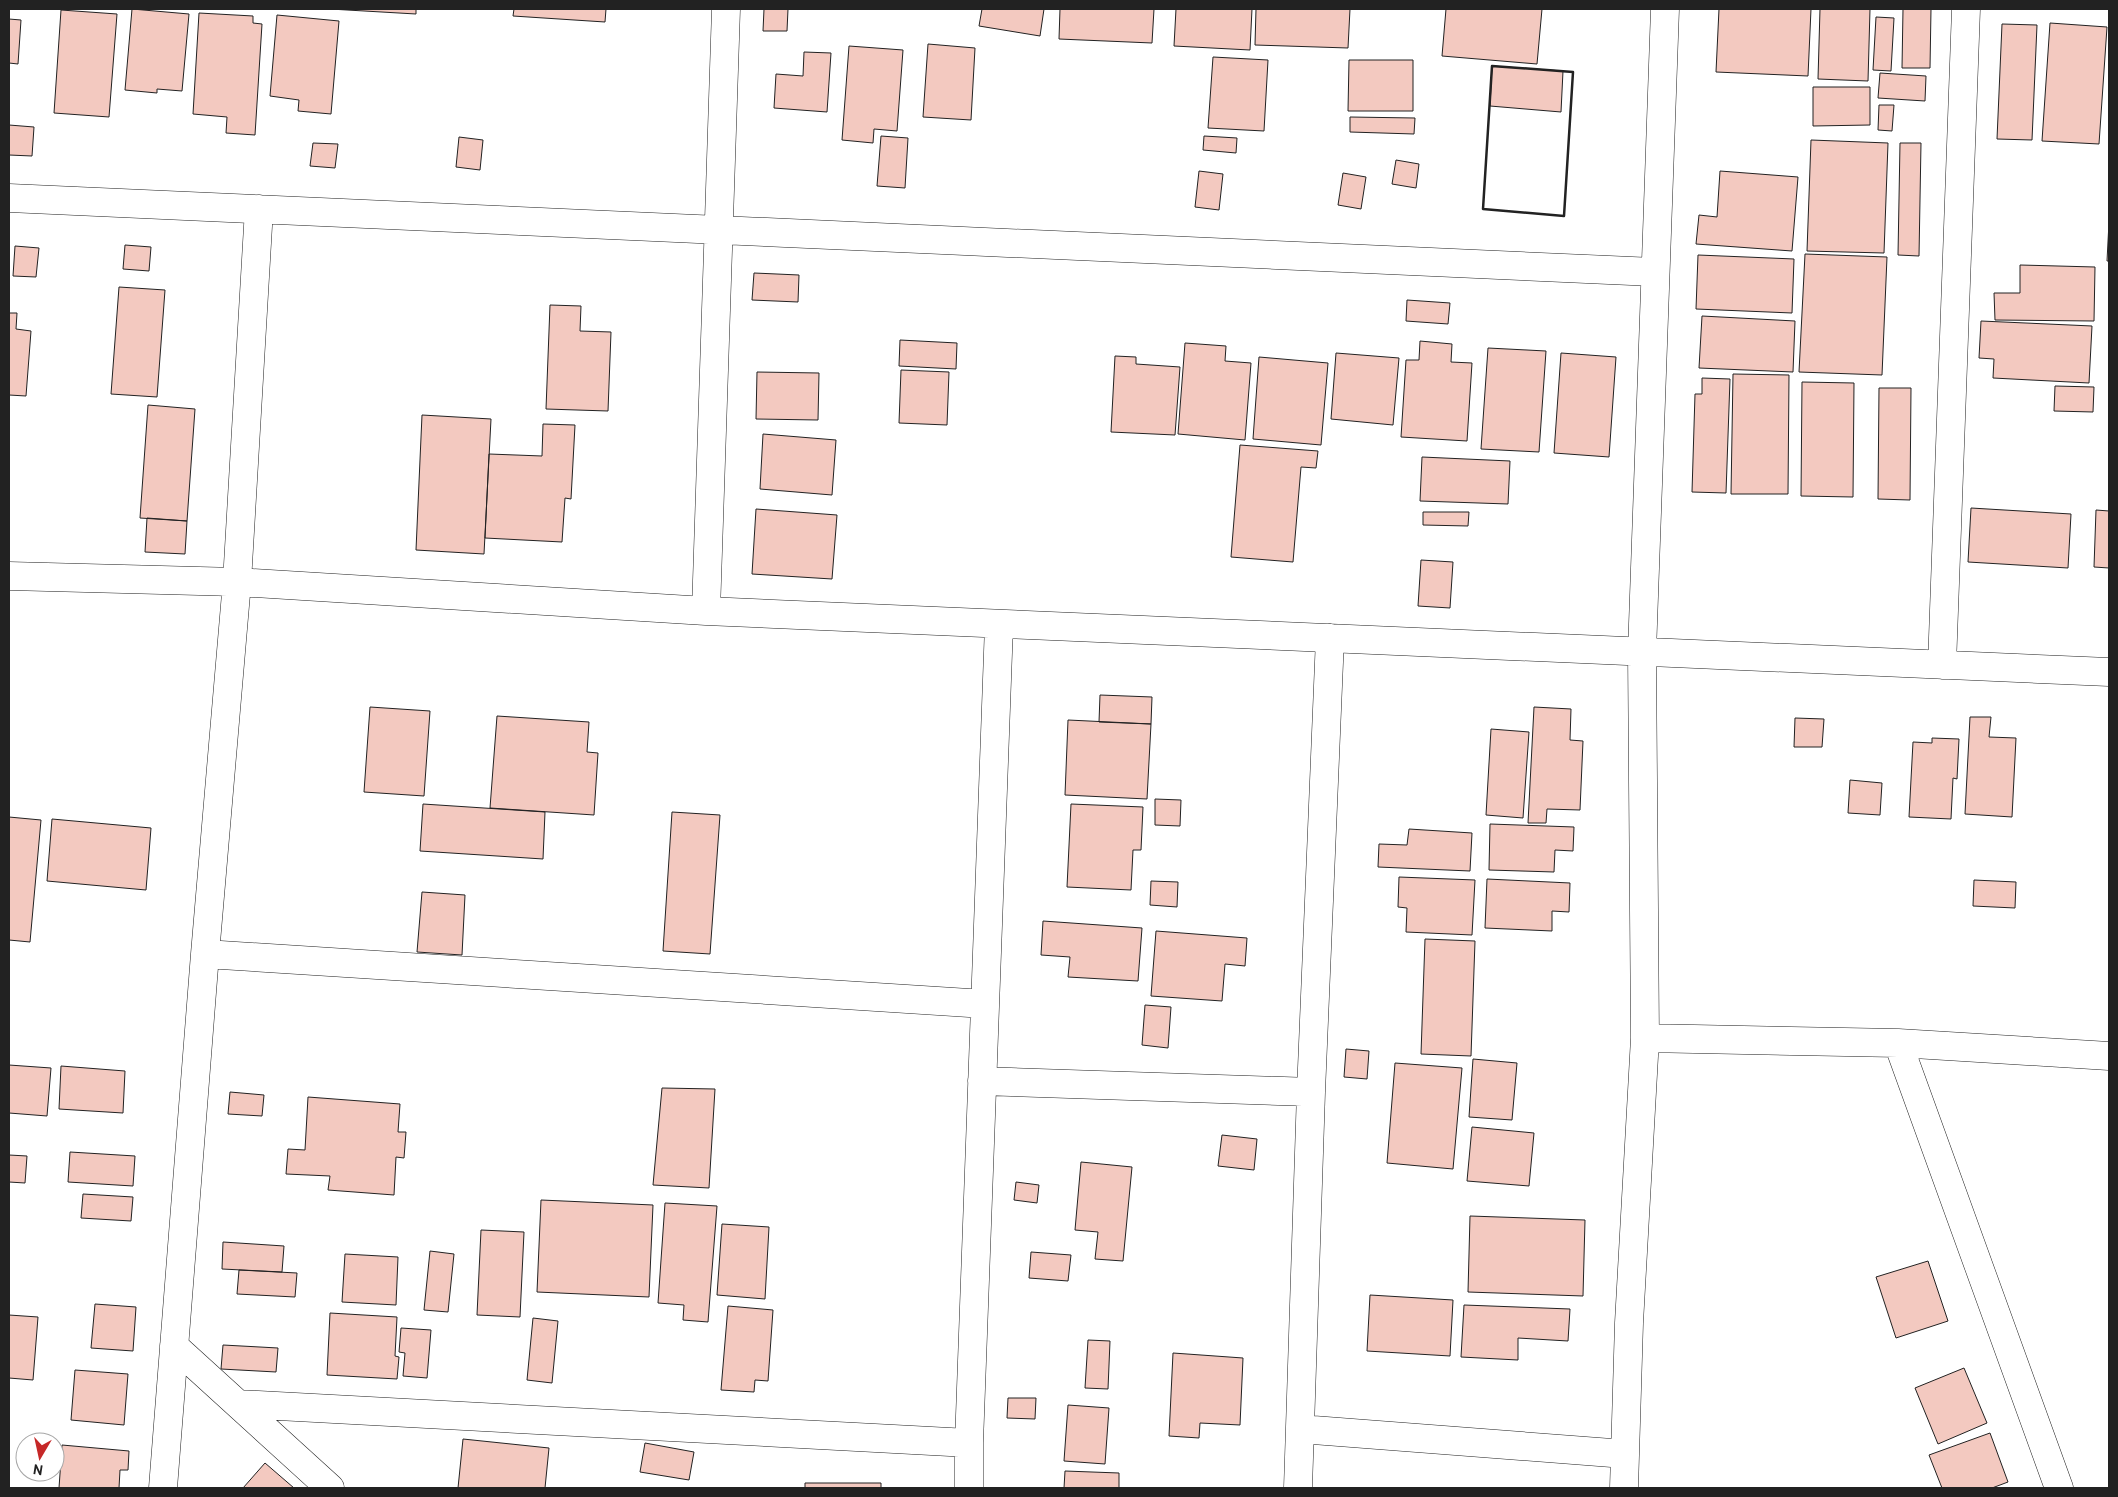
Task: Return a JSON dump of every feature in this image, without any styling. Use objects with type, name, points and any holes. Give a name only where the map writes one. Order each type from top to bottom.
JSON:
[{"type":"street","points":[[706,611],[726,9]]},
{"type":"street","points":[[1624,1488],[1629,1323],[1645,1038],[1642,652],[1654,272],[1665,9]]},
{"type":"street","points":[[1942,665],[1966,9]]},
{"type":"street","points":[[9,198],[1654,272]]},
{"type":"street","points":[[163,1488],[236,582],[259,209]]},
{"type":"street","points":[[9,576],[236,582],[706,611],[2109,672]]},
{"type":"street","points":[[969,1488],[969,1443],[999,624]]},
{"type":"street","points":[[1298,1488],[1311,1092],[1330,638]]},
{"type":"street","points":[[205,954],[985,1004]]},
{"type":"street","points":[[1645,1038],[1898,1044],[2109,1056]]},
{"type":"street","points":[[1898,1044],[2059,1488]]},
{"type":"street","points":[[982,1081],[1311,1092]]},
{"type":"street","points":[[174,1346],[330,1488]]},
{"type":"street","points":[[238,1404],[969,1443]]},
{"type":"street","points":[[1300,1429],[1625,1454]]},
{"type":"building","points":[[132,9],[189,14],[182,91],[157,89],[157,93],[125,90]]},
{"type":"building","points":[[330,9],[416,9],[416,14]]},
{"type":"building","points":[[514,9],[606,9],[605,22],[513,16]]},
{"type":"building","points":[[764,9],[788,9],[787,31],[763,31]]},
{"type":"building","points":[[982,9],[1044,9],[1040,36],[979,26]]},
{"type":"building","points":[[1060,9],[1154,9],[1152,43],[1059,39]]},
{"type":"building","points":[[1176,9],[1252,9],[1250,50],[1174,46]]},
{"type":"building","points":[[1256,9],[1350,9],[1348,48],[1255,45]]},
{"type":"building","points":[[1446,9],[1542,9],[1537,64],[1442,56]]},
{"type":"building","points":[[1719,9],[1811,9],[1808,76],[1716,72]]},
{"type":"building","points":[[1820,9],[1870,9],[1868,81],[1818,79]]},
{"type":"building","points":[[1903,9],[1931,9],[1930,68],[1902,68]]},
{"type":"building","points":[[61,10],[117,14],[109,117],[54,113]]},
{"type":"building","points":[[199,13],[253,16],[253,23],[262,24],[255,135],[226,133],[227,117],[193,114]]},
{"type":"building","points":[[277,15],[339,21],[331,114],[298,111],[299,100],[270,96]]},
{"type":"building","points":[[1876,17],[1894,18],[1891,71],[1873,70]]},
{"type":"building","points":[[9,19],[21,20],[18,64],[9,63]]},
{"type":"building","points":[[2050,23],[2107,27],[2099,144],[2042,141]]},
{"type":"building","points":[[2002,24],[2037,25],[2032,140],[1997,139]]},
{"type":"building","points":[[928,44],[975,48],[971,120],[923,117]]},
{"type":"building","points":[[849,46],[903,50],[897,131],[874,129],[873,143],[842,140]]},
{"type":"building","points":[[804,52],[831,53],[827,112],[774,108],[776,74],[803,76]]},
{"type":"building","points":[[1213,57],[1268,60],[1264,131],[1208,128]]},
{"type":"building","points":[[1349,60],[1413,60],[1413,111],[1348,111]]},
{"type":"building","points":[[1492,66],[1563,71],[1561,112],[1490,106]]},
{"type":"building","points":[[1880,73],[1926,76],[1925,101],[1878,98]]},
{"type":"building","points":[[1813,87],[1870,87],[1870,125],[1813,126]]},
{"type":"building","points":[[1879,105],[1894,105],[1892,131],[1878,130]]},
{"type":"building","points":[[1350,117],[1415,118],[1414,134],[1350,132]]},
{"type":"building","points":[[9,125],[34,127],[32,156],[9,155]]},
{"type":"building","points":[[881,136],[908,138],[905,188],[877,186]]},
{"type":"building","points":[[1204,136],[1237,138],[1236,153],[1203,150]]},
{"type":"building","points":[[459,137],[483,140],[480,170],[456,167]]},
{"type":"building","points":[[1811,140],[1888,143],[1884,253],[1807,251]]},
{"type":"building","points":[[313,143],[338,144],[335,168],[310,166]]},
{"type":"building","points":[[1900,143],[1921,143],[1919,256],[1898,255]]},
{"type":"building","points":[[1396,160],[1419,164],[1416,188],[1392,184]]},
{"type":"building","points":[[1199,171],[1223,174],[1219,210],[1195,207]]},
{"type":"building","points":[[1720,171],[1798,177],[1792,251],[1696,244],[1699,215],[1717,217]]},
{"type":"building","points":[[1343,173],[1366,177],[1361,209],[1338,205]]},
{"type":"building","points":[[2109,222],[2109,261],[2107,261]]},
{"type":"building","points":[[125,245],[151,247],[149,271],[123,269]]},
{"type":"building","points":[[15,246],[39,248],[36,277],[13,276]]},
{"type":"building","points":[[1805,254],[1887,257],[1882,375],[1799,372]]},
{"type":"building","points":[[1698,255],[1794,259],[1792,313],[1696,309]]},
{"type":"building","points":[[2020,265],[2095,267],[2094,321],[1995,320],[1994,293],[2020,293]]},
{"type":"building","points":[[754,273],[799,275],[798,302],[752,300]]},
{"type":"building","points":[[119,287],[165,290],[157,397],[111,394]]},
{"type":"building","points":[[1407,300],[1450,303],[1448,324],[1406,321]]},
{"type":"building","points":[[550,305],[581,306],[580,331],[611,332],[608,411],[546,409]]},
{"type":"building","points":[[9,313],[17,313],[16,329],[31,331],[26,396],[9,395]]},
{"type":"building","points":[[1702,316],[1795,321],[1793,372],[1699,368]]},
{"type":"building","points":[[1981,321],[2092,326],[2089,383],[1993,378],[1994,359],[1979,358]]},
{"type":"building","points":[[900,340],[957,343],[956,369],[899,366]]},
{"type":"building","points":[[1420,341],[1452,344],[1451,362],[1472,363],[1467,441],[1401,437],[1406,360],[1419,360]]},
{"type":"building","points":[[1185,343],[1226,346],[1225,361],[1251,363],[1245,440],[1178,434]]},
{"type":"building","points":[[1488,348],[1546,351],[1539,452],[1481,449]]},
{"type":"building","points":[[1336,353],[1399,358],[1393,425],[1331,419]]},
{"type":"building","points":[[1561,353],[1616,357],[1609,457],[1554,453]]},
{"type":"building","points":[[1115,356],[1136,357],[1136,364],[1180,367],[1175,435],[1111,432]]},
{"type":"building","points":[[1259,357],[1328,363],[1321,445],[1253,439]]},
{"type":"building","points":[[901,370],[949,372],[947,425],[899,423]]},
{"type":"building","points":[[757,372],[819,373],[818,420],[756,419]]},
{"type":"building","points":[[1733,374],[1789,375],[1788,494],[1731,494]]},
{"type":"building","points":[[1702,378],[1730,379],[1726,493],[1692,492],[1695,394],[1702,394]]},
{"type":"building","points":[[1802,382],[1854,383],[1853,497],[1801,496]]},
{"type":"building","points":[[2055,386],[2094,387],[2093,412],[2054,411]]},
{"type":"building","points":[[1879,388],[1911,388],[1910,500],[1878,499]]},
{"type":"building","points":[[148,405],[195,409],[187,521],[140,518]]},
{"type":"building","points":[[422,415],[491,419],[484,554],[416,550]]},
{"type":"building","points":[[543,424],[575,425],[571,499],[565,498],[562,542],[485,538],[489,454],[542,456]]},
{"type":"building","points":[[763,434],[836,440],[832,495],[760,489]]},
{"type":"building","points":[[1240,445],[1318,451],[1316,468],[1301,467],[1293,562],[1231,557]]},
{"type":"building","points":[[1422,457],[1510,461],[1508,504],[1420,501]]},
{"type":"building","points":[[1971,508],[2071,514],[2068,568],[1968,562]]},
{"type":"building","points":[[756,509],[837,515],[832,579],[752,574]]},
{"type":"building","points":[[2096,510],[2109,511],[2109,568],[2094,567]]},
{"type":"building","points":[[1423,512],[1469,512],[1468,526],[1423,525]]},
{"type":"building","points":[[147,518],[187,521],[185,554],[145,552]]},
{"type":"building","points":[[1421,560],[1453,562],[1450,608],[1418,606]]},
{"type":"building","points":[[1100,695],[1152,697],[1151,724],[1099,722]]},
{"type":"building","points":[[370,707],[430,711],[424,796],[364,792]]},
{"type":"building","points":[[1534,707],[1571,709],[1570,740],[1583,741],[1580,810],[1547,809],[1546,823],[1528,823]]},
{"type":"building","points":[[497,716],[589,722],[587,752],[598,753],[594,815],[490,808]]},
{"type":"building","points":[[1970,717],[1991,717],[1989,737],[2016,738],[2012,817],[1965,814]]},
{"type":"building","points":[[1795,718],[1824,719],[1822,747],[1794,747]]},
{"type":"building","points":[[1068,720],[1151,724],[1147,799],[1065,795]]},
{"type":"building","points":[[1491,729],[1529,732],[1523,818],[1486,815]]},
{"type":"building","points":[[1932,738],[1959,739],[1957,779],[1953,778],[1951,819],[1909,817],[1913,742],[1932,743]]},
{"type":"building","points":[[1850,780],[1882,783],[1880,815],[1848,813]]},
{"type":"building","points":[[1155,799],[1181,800],[1180,826],[1155,825]]},
{"type":"building","points":[[423,804],[545,812],[543,859],[420,851]]},
{"type":"building","points":[[1071,804],[1143,807],[1141,850],[1133,850],[1131,890],[1067,887]]},
{"type":"building","points":[[672,812],[720,815],[710,954],[663,951]]},
{"type":"building","points":[[9,817],[41,820],[30,942],[9,940]]},
{"type":"building","points":[[52,819],[151,828],[146,890],[47,881]]},
{"type":"building","points":[[1490,824],[1574,827],[1573,851],[1555,850],[1554,872],[1489,870]]},
{"type":"building","points":[[1409,829],[1472,833],[1470,871],[1378,867],[1379,844],[1407,845]]},
{"type":"building","points":[[1399,877],[1475,880],[1472,935],[1406,932],[1407,908],[1398,907]]},
{"type":"building","points":[[1487,879],[1570,883],[1569,912],[1552,911],[1552,931],[1485,928]]},
{"type":"building","points":[[1974,880],[2016,882],[2015,908],[1973,906]]},
{"type":"building","points":[[1151,881],[1178,882],[1177,907],[1150,905]]},
{"type":"building","points":[[422,892],[465,895],[462,955],[417,952]]},
{"type":"building","points":[[1043,921],[1142,928],[1138,981],[1068,977],[1070,957],[1041,955]]},
{"type":"building","points":[[1156,931],[1247,938],[1245,966],[1225,964],[1222,1001],[1151,996]]},
{"type":"building","points":[[1425,939],[1475,941],[1471,1056],[1421,1054]]},
{"type":"building","points":[[1145,1005],[1171,1007],[1168,1048],[1142,1045]]},
{"type":"building","points":[[1346,1049],[1369,1051],[1367,1079],[1344,1077]]},
{"type":"building","points":[[1473,1059],[1517,1063],[1512,1120],[1469,1117]]},
{"type":"building","points":[[1395,1063],[1462,1068],[1453,1169],[1387,1163]]},
{"type":"building","points":[[9,1065],[51,1068],[47,1116],[9,1113]]},
{"type":"building","points":[[61,1066],[125,1071],[123,1113],[59,1109]]},
{"type":"building","points":[[662,1088],[715,1089],[709,1188],[653,1185]]},
{"type":"building","points":[[230,1092],[264,1095],[262,1116],[228,1114]]},
{"type":"building","points":[[308,1097],[400,1104],[398,1132],[406,1132],[404,1158],[396,1157],[394,1195],[328,1190],[330,1176],[286,1174],[288,1149],[305,1150]]},
{"type":"building","points":[[1472,1127],[1534,1133],[1529,1186],[1467,1181]]},
{"type":"building","points":[[1222,1135],[1257,1139],[1254,1170],[1218,1166]]},
{"type":"building","points":[[70,1152],[135,1156],[133,1186],[68,1182]]},
{"type":"building","points":[[9,1155],[27,1156],[25,1183],[9,1182]]},
{"type":"building","points":[[1081,1162],[1132,1167],[1123,1261],[1095,1259],[1098,1232],[1075,1230]]},
{"type":"building","points":[[1016,1182],[1039,1185],[1037,1203],[1014,1200]]},
{"type":"building","points":[[83,1194],[133,1197],[131,1221],[81,1218]]},
{"type":"building","points":[[541,1200],[653,1205],[649,1297],[537,1292]]},
{"type":"building","points":[[665,1203],[717,1206],[708,1322],[683,1320],[684,1305],[658,1303]]},
{"type":"building","points":[[1470,1216],[1585,1220],[1583,1296],[1468,1292]]},
{"type":"building","points":[[722,1224],[769,1227],[765,1299],[717,1295]]},
{"type":"building","points":[[481,1230],[524,1232],[520,1317],[477,1315]]},
{"type":"building","points":[[223,1242],[284,1246],[282,1272],[222,1269]]},
{"type":"building","points":[[430,1251],[454,1254],[448,1312],[424,1310]]},
{"type":"building","points":[[1031,1252],[1071,1255],[1068,1281],[1029,1278]]},
{"type":"building","points":[[345,1254],[398,1257],[396,1305],[342,1302]]},
{"type":"building","points":[[1928,1261],[1948,1321],[1896,1338],[1876,1277]]},
{"type":"building","points":[[239,1270],[297,1273],[295,1297],[237,1294]]},
{"type":"building","points":[[1370,1295],[1453,1300],[1450,1356],[1367,1351]]},
{"type":"building","points":[[95,1304],[136,1307],[133,1351],[91,1348]]},
{"type":"building","points":[[1464,1305],[1570,1309],[1568,1341],[1518,1338],[1518,1360],[1461,1357]]},
{"type":"building","points":[[728,1306],[773,1310],[768,1381],[755,1380],[754,1392],[721,1390]]},
{"type":"building","points":[[330,1313],[397,1317],[395,1356],[399,1357],[397,1379],[327,1375]]},
{"type":"building","points":[[9,1315],[38,1317],[33,1380],[9,1378]]},
{"type":"building","points":[[533,1318],[558,1321],[552,1383],[527,1380]]},
{"type":"building","points":[[401,1328],[431,1330],[427,1378],[403,1376],[405,1353],[399,1352]]},
{"type":"building","points":[[1088,1340],[1110,1341],[1108,1389],[1085,1388]]},
{"type":"building","points":[[223,1345],[278,1348],[276,1372],[221,1369]]},
{"type":"building","points":[[1173,1353],[1243,1358],[1240,1425],[1200,1423],[1199,1438],[1169,1436]]},
{"type":"building","points":[[1964,1368],[1987,1423],[1938,1444],[1915,1388]]},
{"type":"building","points":[[75,1370],[128,1374],[124,1425],[71,1420]]},
{"type":"building","points":[[1008,1398],[1036,1398],[1035,1419],[1007,1418]]},
{"type":"building","points":[[1068,1405],[1109,1408],[1105,1464],[1064,1461]]},
{"type":"building","points":[[1990,1433],[2008,1482],[1992,1488],[1942,1488],[1929,1455]]},
{"type":"building","points":[[463,1439],[549,1448],[545,1488],[458,1488]]},
{"type":"building","points":[[645,1443],[694,1452],[689,1480],[640,1472]]},
{"type":"building","points":[[65,1445],[129,1451],[128,1470],[120,1470],[119,1488],[59,1488],[59,1482],[65,1482]]},
{"type":"building","points":[[265,1463],[294,1488],[243,1488]]},
{"type":"building","points":[[1065,1471],[1119,1473],[1119,1488],[1064,1488]]},
{"type":"building","points":[[805,1483],[881,1483],[881,1488],[805,1488]]},
{"type":"wall","points":[[1492,66],[1573,72],[1564,216],[1483,209],[1492,66]]}]
